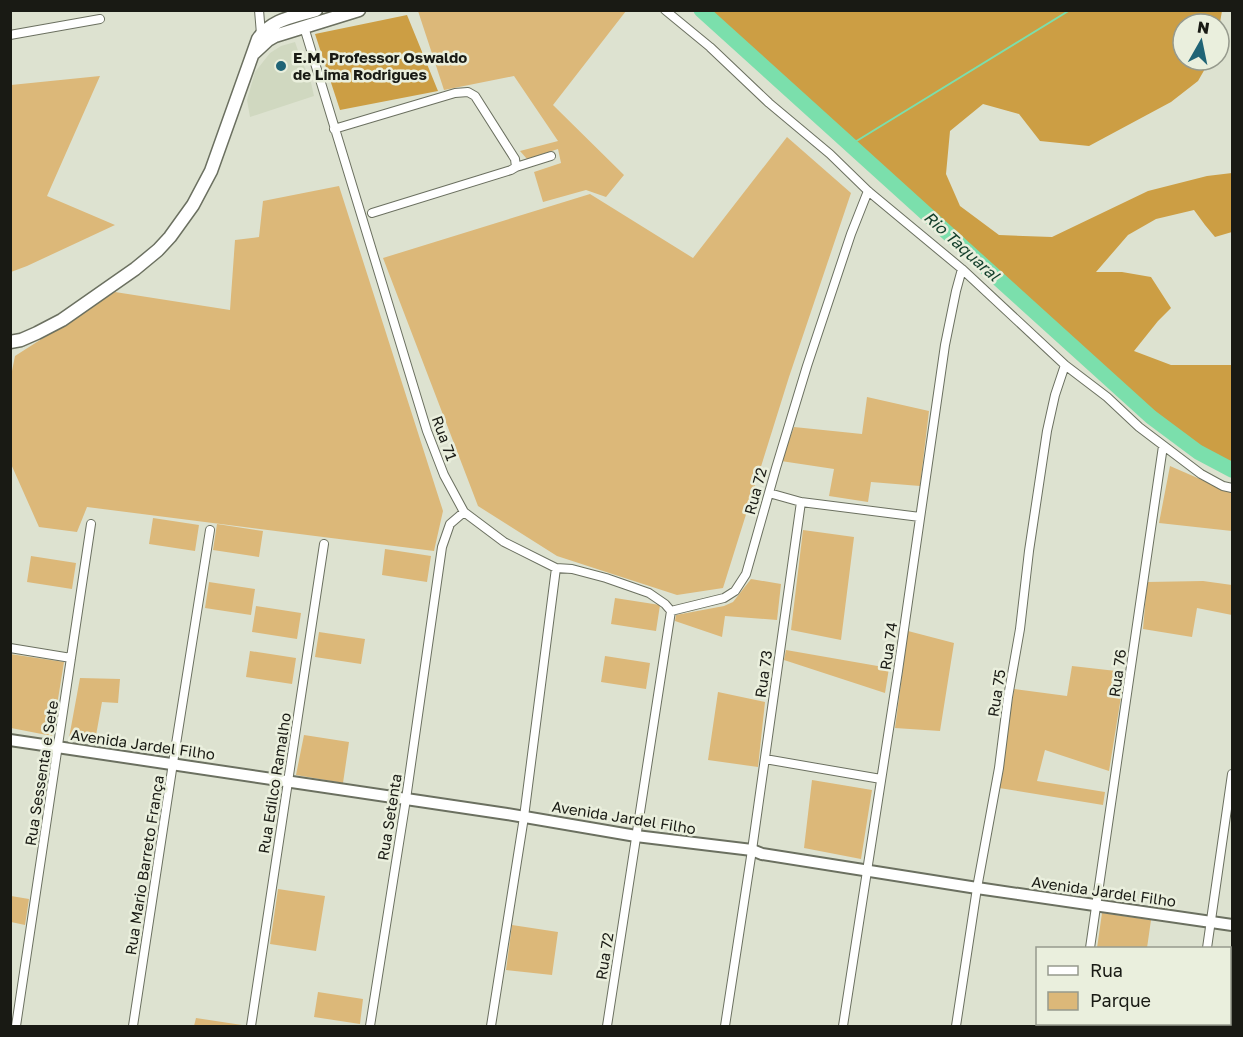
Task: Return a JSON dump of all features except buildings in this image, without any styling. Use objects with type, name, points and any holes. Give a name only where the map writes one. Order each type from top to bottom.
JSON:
[{"type":"main road","points":[[14,343],[50,327],[106,290],[145,261],[170,237],[193,205],[211,171],[256,42],[261,34],[273,24],[316,10]]},
{"type":"main road","points":[[251,56],[271,38],[359,10]]},
{"type":"main road","name":"Avenida Jardel Filho","points":[[10,740],[173,763],[636,836],[753,850],[762,854],[977,888],[1233,925]]},
{"type":"street","points":[[259,10],[261,34]]},
{"type":"street","points":[[665,10],[830,154],[868,191],[962,269],[1065,365],[1200,474],[1223,486],[1233,488]]},
{"type":"street","points":[[10,35],[100,19]]},
{"type":"street","name":"Rua 71","points":[[304,27],[428,431],[444,475],[464,512],[504,542],[556,568],[572,569],[606,578],[649,593],[671,611]]},
{"type":"street","points":[[334,129],[455,93],[468,92],[475,96],[515,159],[516,167]]},
{"type":"street","points":[[372,213],[551,156]]},
{"type":"street","name":"Rua 72","points":[[607,1026],[671,611],[724,598],[735,591],[746,574],[829,298],[868,191]]},
{"type":"street","name":"Rua 74","points":[[843,1026],[945,345],[962,269]]},
{"type":"street","name":"Rua 75","points":[[956,1026],[977,888],[999,768],[1047,432],[1054,395],[1065,365]]},
{"type":"street","name":"Rua 76","points":[[1090,947],[1163,446]]},
{"type":"street","points":[[769,493],[801,502],[920,517]]},
{"type":"street","name":"Rua 73","points":[[725,1026],[753,850],[801,502]]},
{"type":"street","name":"Rua Setenta","points":[[370,1026],[406,799],[442,547],[450,524],[464,512]]},
{"type":"street","name":"Rua Sessenta e Sete","points":[[16,1026],[91,524]]},
{"type":"street","name":"Rua Mario Barreto França","points":[[133,1026],[210,530]]},
{"type":"street","name":"Rua Edilco Ramalho","points":[[251,1026],[324,544]]},
{"type":"street","points":[[491,1026],[524,817],[556,568]]},
{"type":"street","points":[[10,648],[71,658]]},
{"type":"street","points":[[765,759],[880,779]]},
{"type":"street","points":[[1207,947],[1233,774]]},
{"type":"shaded area","points":[[706,11],[1222,11],[1171,12],[1171,72],[1203,72],[1198,81],[1171,102],[1089,146],[1040,141],[1019,114],[983,104],[950,131],[946,174],[960,206],[999,235],[1052,237],[1148,191],[1207,176],[1232,173],[1232,232],[1215,237],[1194,210],[1156,219],[1128,235],[1096,272],[1122,272],[1151,277],[1171,308],[1134,351],[1171,365],[1232,365],[1232,465],[1197,449],[883,178],[829,130],[763,60]]},
{"type":"shaded area","points":[[407,15],[438,91],[340,110],[315,34]]},
{"type":"shaded area","points":[[295,42],[310,78],[314,96],[250,117],[247,100],[255,72],[270,53],[281,46]]},
{"type":"green space","points":[[418,11],[626,11],[553,105],[624,175],[606,197],[586,190],[543,202],[534,172],[561,163],[558,149],[527,159],[520,151],[558,141],[514,76],[444,90]]},
{"type":"green space","points":[[100,76],[47,196],[115,225],[11,272],[11,85]]},
{"type":"green space","points":[[787,137],[851,193],[789,377],[723,588],[677,595],[557,556],[478,506],[383,258],[590,194],[693,258]]},
{"type":"green space","points":[[339,186],[443,511],[434,551],[87,507],[77,532],[39,527],[11,464],[10,381],[15,356],[115,292],[230,310],[235,240],[259,237],[263,201]]},
{"type":"green space","points":[[867,397],[929,411],[920,486],[871,482],[868,502],[829,496],[834,469],[781,461],[794,427],[862,434]]},
{"type":"green space","points":[[1170,466],[1232,493],[1232,531],[1159,523]]},
{"type":"green space","points":[[153,518],[199,525],[195,551],[149,544]]},
{"type":"green space","points":[[217,524],[263,531],[259,557],[213,550]]},
{"type":"green space","points":[[803,530],[854,537],[841,640],[791,630]]},
{"type":"green space","points":[[385,549],[431,556],[427,582],[382,575]]},
{"type":"green space","points":[[31,556],[76,563],[72,589],[27,582]]},
{"type":"green space","points":[[751,579],[781,584],[777,620],[725,616],[722,637],[675,621],[676,615],[724,606],[733,602]]},
{"type":"green space","points":[[1203,581],[1232,585],[1232,615],[1197,608],[1192,637],[1143,629],[1147,582]]},
{"type":"green space","points":[[209,582],[255,589],[251,615],[205,608]]},
{"type":"green space","points":[[615,598],[660,605],[656,631],[611,624]]},
{"type":"green space","points":[[256,606],[301,613],[297,639],[252,632]]},
{"type":"green space","points":[[908,631],[954,643],[940,731],[895,728]]},
{"type":"green space","points":[[319,632],[365,639],[361,664],[315,657]]},
{"type":"green space","points":[[786,650],[889,668],[885,693],[784,660]]},
{"type":"green space","points":[[250,651],[296,658],[292,684],[246,677]]},
{"type":"green space","points":[[10,654],[64,662],[52,736],[11,728]]},
{"type":"green space","points":[[605,656],[650,663],[646,689],[601,682]]},
{"type":"green space","points":[[1072,666],[1125,672],[1109,771],[1045,750],[1037,781],[1105,792],[1103,805],[999,788],[1014,689],[1067,696]]},
{"type":"green space","points":[[80,678],[120,679],[118,703],[102,702],[95,741],[69,738]]},
{"type":"green space","points":[[718,692],[765,702],[758,767],[708,760]]},
{"type":"green space","points":[[304,735],[349,742],[343,783],[296,775]]},
{"type":"green space","points":[[812,780],[872,790],[861,859],[804,848]]},
{"type":"green space","points":[[278,889],[325,896],[316,951],[270,944]]},
{"type":"green space","points":[[11,896],[29,899],[25,925],[11,922]]},
{"type":"green space","points":[[1102,913],[1151,920],[1147,947],[1097,947]]},
{"type":"green space","points":[[512,925],[558,932],[552,975],[506,970]]},
{"type":"green space","points":[[318,992],[363,999],[360,1024],[314,1017]]},
{"type":"green space","points":[[196,1018],[242,1025],[242,1026],[194,1026]]},
{"type":"waterway","name":"Rio Taquaral","points":[[701,10],[1151,417],[1198,452],[1232,470]]},
{"type":"waterway","points":[[850,145],[1070,10]]},
{"type":"place","name":"E.M. Professor Oswaldo de Lima Rodrigues","points":[[281,66]]}]
